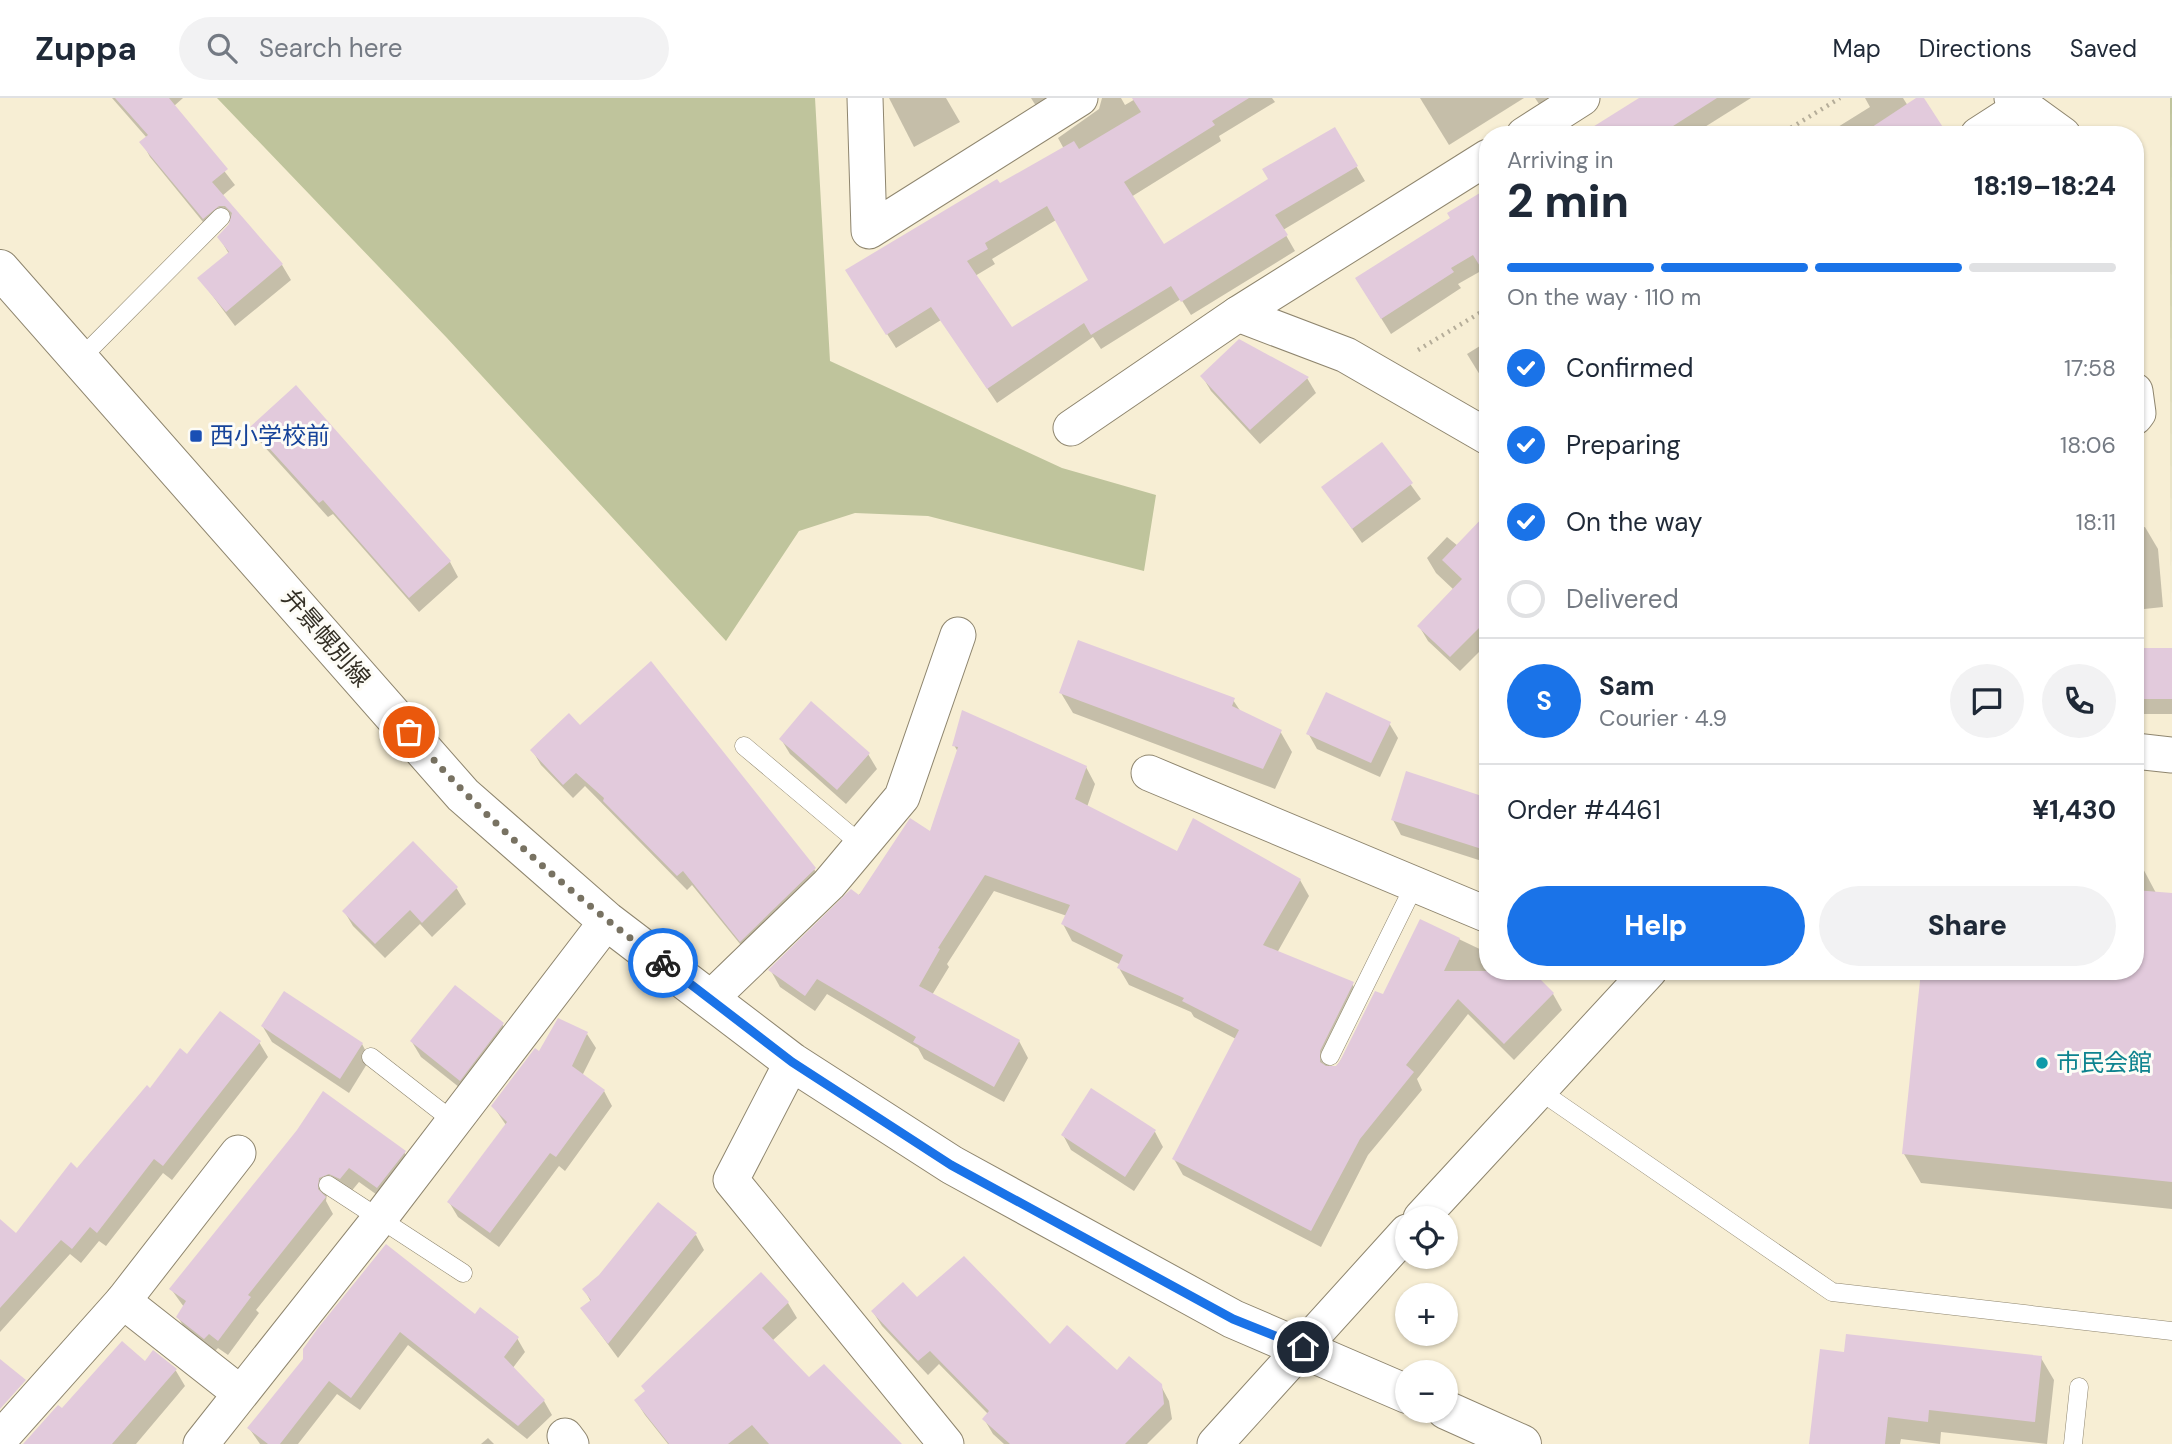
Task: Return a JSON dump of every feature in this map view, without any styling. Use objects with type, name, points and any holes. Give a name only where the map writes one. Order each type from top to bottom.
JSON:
[{"type":"main road","name":"弁景幌別線","points":[[0,270],[81,358],[463,795],[607,921],[792,1062],[951,1165],[1233,1319],[1395,1389]]},
{"type":"main road","points":[[1458,1415],[1522,1444]]},
{"type":"street","points":[[865,98],[869,231],[1080,98]]},
{"type":"street","points":[[1538,126],[1582,98]]},
{"type":"street","points":[[1989,126],[2018,102],[2051,126]]},
{"type":"street","points":[[1071,428],[1238,314],[1479,164]]},
{"type":"street","points":[[1238,314],[1346,355],[1479,432]]},
{"type":"street","points":[[711,998],[829,884],[902,797],[958,635]]},
{"type":"street","points":[[2144,752],[2172,755]]},
{"type":"street","points":[[1149,773],[1479,911]]},
{"type":"street","points":[[201,1444],[380,1218],[607,921]]},
{"type":"street","points":[[1431,1206],[1540,1091],[1633,980]]},
{"type":"street","points":[[792,1062],[731,1180],[946,1444]]},
{"type":"street","points":[[0,1439],[123,1301],[238,1153]]},
{"type":"street","points":[[1215,1444],[1395,1245]]},
{"type":"street","points":[[123,1301],[240,1393]]},
{"type":"lane","points":[[81,358],[221,217]]},
{"type":"lane","points":[[744,746],[863,846]]},
{"type":"lane","points":[[1330,1056],[1415,884]]},
{"type":"lane","points":[[371,1057],[453,1121]]},
{"type":"lane","points":[[1540,1091],[1832,1293],[2172,1331]]},
{"type":"lane","points":[[328,1185],[463,1273]]},
{"type":"lane","points":[[2073,1444],[2080,1387]]},
{"type":"path","points":[[1794,126],[1840,98]]},
{"type":"path","points":[[1378,373],[1479,313]]},
{"type":"green space","points":[[217,98],[815,98],[830,361],[1062,468],[1156,495],[1144,571],[928,516],[855,513],[799,531],[726,641],[447,338]]},
{"type":"green space","points":[[2170,98],[2172,98],[2171,610]]},
{"type":"building","points":[[115,98],[169,98],[228,169],[212,182],[283,264],[226,312],[197,278],[229,252],[217,237],[229,224],[232,213],[225,206],[219,206],[203,219],[139,142],[148,135]]},
{"type":"building","points":[[1132,98],[1249,98],[1212,121],[1215,125],[1124,182],[1164,244],[1268,179],[1262,169],[1335,127],[1358,166],[1275,215],[1288,235],[1181,302],[1171,286],[1091,335],[1084,323],[987,389],[931,307],[886,335],[845,270],[997,179],[1000,183],[1074,141],[1079,149],[1141,112]],"holes":[[[1047,206],[1088,280],[1012,327],[967,261],[988,249],[985,243]]]},
{"type":"building","points":[[1639,98],[1717,98],[1673,126],[1594,126]]},
{"type":"building","points":[[1916,98],[1924,98],[1942,126],[1874,126]]},
{"type":"building","points":[[1479,193],[1479,265],[1473,255],[1451,268],[1454,272],[1381,319],[1355,278],[1450,218],[1447,213]]},
{"type":"building","points":[[1239,339],[1309,377],[1250,430],[1200,376]]},
{"type":"building","points":[[296,385],[451,561],[409,598],[323,500],[319,503],[250,427]]},
{"type":"building","points":[[1382,442],[1413,483],[1352,529],[1321,487]]},
{"type":"building","points":[[1479,521],[1479,628],[1450,657],[1417,626],[1462,579],[1442,560]]},
{"type":"building","points":[[1078,640],[1235,698],[1232,706],[1282,730],[1263,769],[1059,693]]},
{"type":"building","points":[[2144,648],[2172,648],[2172,699],[2144,699]]},
{"type":"building","points":[[651,661],[816,868],[740,942],[683,871],[677,876],[603,801],[604,798],[576,773],[563,785],[530,750],[569,713],[580,725]]},
{"type":"building","points":[[1326,692],[1391,722],[1371,763],[1306,734]]},
{"type":"building","points":[[811,701],[870,753],[837,790],[779,739]]},
{"type":"building","points":[[962,710],[1087,766],[1075,799],[1177,851],[1193,818],[1301,879],[1263,945],[1354,982],[1320,1051],[1320,1062],[1326,1066],[1336,1066],[1340,1061],[1375,991],[1383,994],[1420,919],[1460,938],[1444,971],[1479,971],[1479,980],[1541,980],[1554,993],[1504,1044],[1458,999],[1406,1065],[1414,1072],[1360,1139],[1311,1231],[1172,1159],[1239,1030],[1182,1001],[1184,998],[1117,968],[1123,955],[1061,924],[1070,905],[985,875],[938,948],[940,949],[919,986],[1020,1040],[994,1087],[913,1042],[916,1037],[817,979],[805,996],[768,970],[851,889],[859,895],[910,818],[930,831],[958,747],[952,746]]},
{"type":"building","points":[[1406,771],[1479,795],[1479,848],[1391,820]]},
{"type":"building","points":[[413,841],[458,887],[422,923],[410,910],[375,944],[342,911]]},
{"type":"building","name":"市民会館","points":[[2144,891],[2172,893],[2172,1182],[1902,1154],[1920,980],[2144,980]]},
{"type":"building","points":[[455,985],[504,1023],[460,1081],[410,1041]]},
{"type":"building","points":[[284,991],[363,1043],[340,1079],[261,1026]]},
{"type":"building","points":[[220,1011],[261,1041],[163,1166],[154,1159],[97,1233],[90,1227],[72,1249],[61,1240],[0,1308],[0,1219],[16,1233],[71,1162],[77,1168],[147,1085],[150,1088],[180,1048],[187,1054]]},
{"type":"building","points":[[558,1018],[588,1032],[572,1066],[605,1090],[556,1157],[550,1153],[490,1233],[447,1202],[507,1122],[491,1106],[535,1048],[539,1051]]},
{"type":"building","points":[[1091,1088],[1156,1130],[1125,1177],[1061,1135]]},
{"type":"building","points":[[323,1091],[406,1151],[377,1188],[349,1168],[340,1179],[329,1174],[319,1178],[318,1189],[326,1197],[248,1295],[251,1297],[218,1341],[209,1334],[204,1339],[176,1317],[186,1301],[169,1289],[297,1130]]},
{"type":"building","points":[[658,1202],[697,1233],[608,1344],[580,1308],[591,1300],[582,1289],[599,1275]]},
{"type":"building","points":[[386,1244],[475,1314],[480,1307],[519,1337],[504,1357],[545,1400],[518,1426],[400,1332],[351,1398],[329,1381],[280,1444],[268,1444],[247,1428],[303,1359],[303,1349],[318,1328]]},
{"type":"building","points":[[964,1256],[1050,1344],[1067,1325],[1117,1370],[1129,1356],[1162,1384],[1164,1404],[1125,1444],[1010,1444],[982,1419],[989,1411],[930,1351],[918,1361],[871,1311],[903,1282],[917,1297]]},
{"type":"building","points":[[761,1272],[789,1302],[762,1328],[809,1377],[824,1364],[902,1444],[769,1444],[752,1425],[728,1444],[669,1444],[634,1400],[645,1391],[641,1386]]},
{"type":"building","points":[[1846,1334],[2042,1356],[2035,1422],[1929,1410],[1928,1422],[1888,1417],[1885,1444],[1809,1444],[1820,1349],[1844,1352]]},
{"type":"building","points":[[122,1341],[145,1361],[153,1350],[177,1369],[112,1444],[23,1444],[58,1405],[62,1408]]},
{"type":"building","points":[[0,1359],[26,1380],[0,1409]]},
{"type":"way so far","points":[[409,732],[463,795],[607,921],[663,963]]},
{"type":"place","name":"西小学校前","points":[[196,436]]},
{"type":"place","name":"市民会館","points":[[2042,1063]]},
{"type":"route","points":[[663,963],[792,1062],[951,1165],[1233,1319],[1303,1347]]}]
